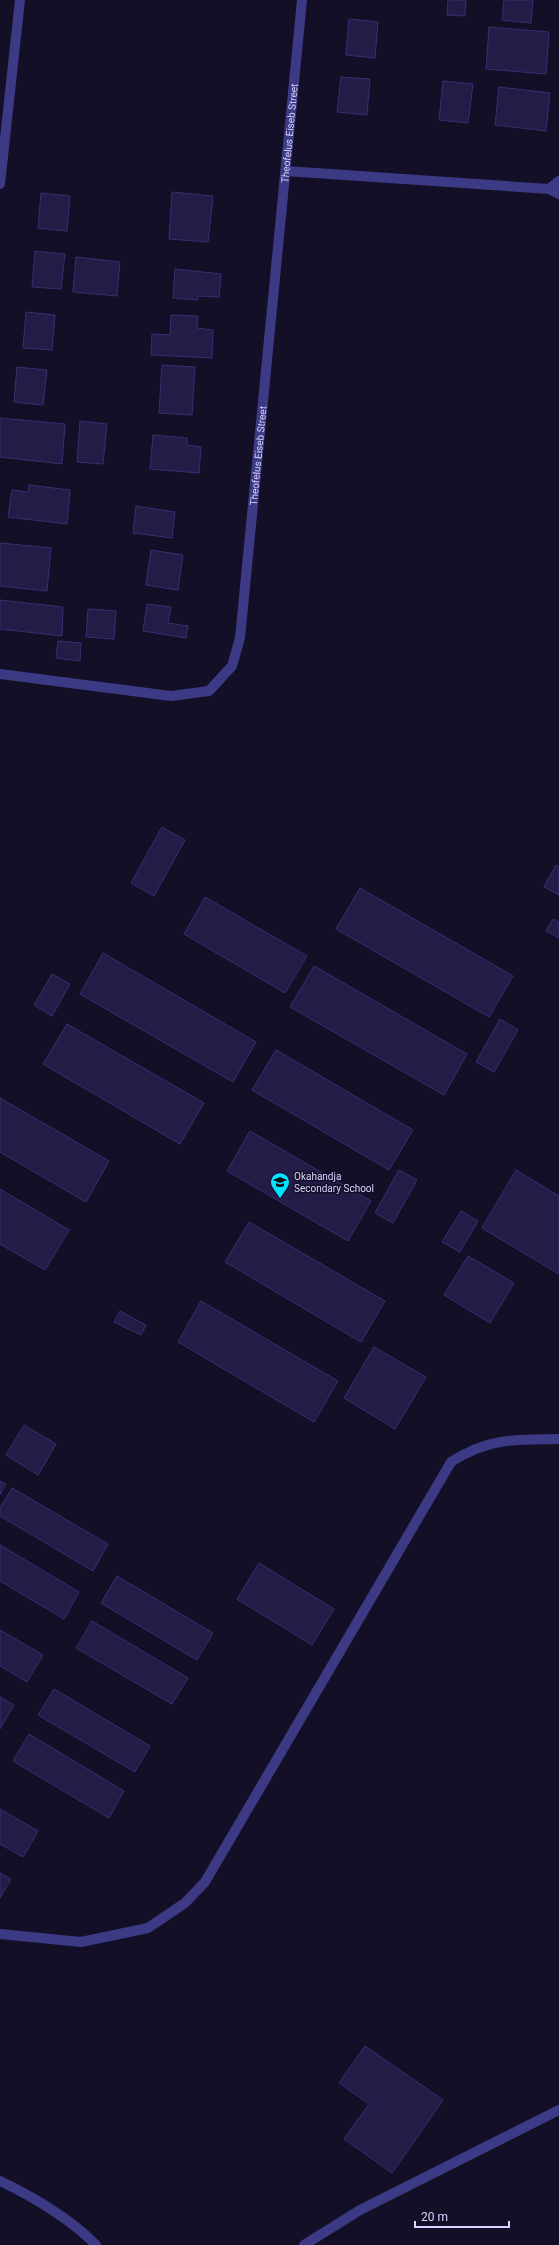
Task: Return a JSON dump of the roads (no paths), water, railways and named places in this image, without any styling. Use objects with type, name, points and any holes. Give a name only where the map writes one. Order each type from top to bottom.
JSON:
[{"type":"street","points":[[0,184],[20,0]]},
{"type":"street","name":"Theofelus Eiseb Street","points":[[0,674],[172,696],[209,691],[232,666],[240,638],[302,0]]},
{"type":"street","points":[[286,171],[549,189],[559,194]]},
{"type":"street","points":[[549,189],[559,181]]},
{"type":"street","points":[[0,1934],[81,1942],[148,1928],[185,1903],[205,1882],[451,1462],[471,1449],[486,1445],[518,1439],[559,1439]]},
{"type":"street","points":[[304,2245],[360,2210],[559,2110]]},
{"type":"street","points":[[0,2180],[18,2189],[85,2233],[96,2245]]},
{"type":"place","name":"Okahandja Secondary School","points":[[280,1199]]}]
